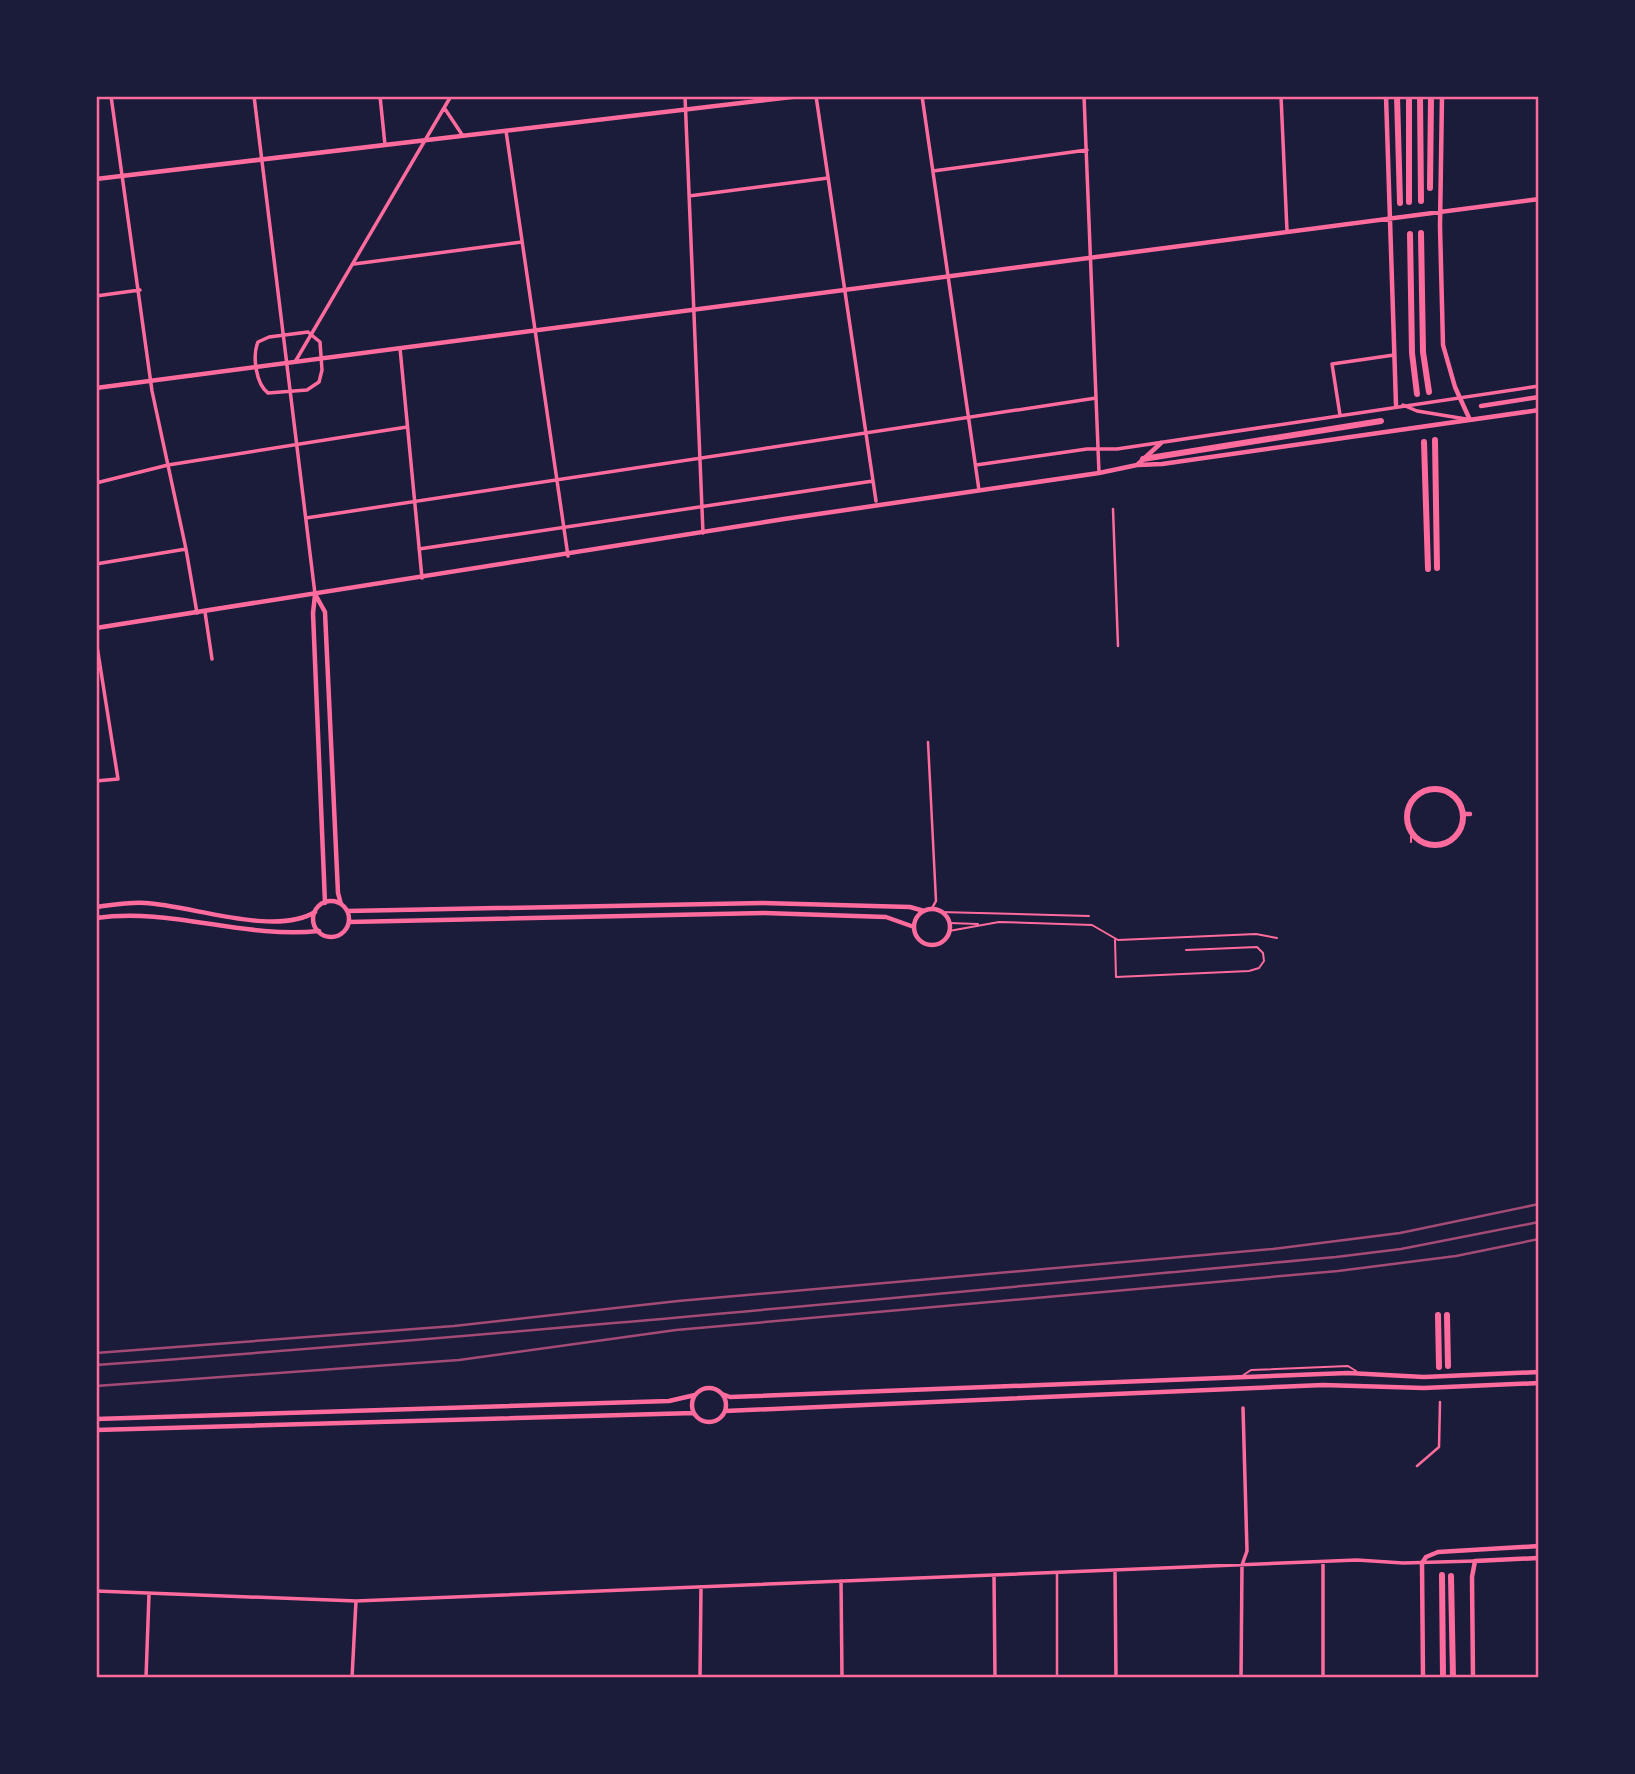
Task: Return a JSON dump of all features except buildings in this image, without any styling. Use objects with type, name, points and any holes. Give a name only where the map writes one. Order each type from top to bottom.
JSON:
[{"type":"main road","points":[[1397,96],[1401,203]]},
{"type":"main road","points":[[1409,96],[1409,202]]},
{"type":"main road","points":[[1420,96],[1421,201]]},
{"type":"main road","points":[[1430,188],[1431,96]]},
{"type":"main road","points":[[1421,233],[1423,352],[1429,392]]},
{"type":"main road","points":[[1410,234],[1412,353],[1417,394]]},
{"type":"main road","points":[[1143,459],[1381,421]]},
{"type":"main road","points":[[1435,440],[1437,568]]},
{"type":"main road","points":[[1424,442],[1428,569]]},
{"type":"main road","points":[[1430,781],[1430,789]]},
{"type":"main road","points":[[1440,782],[1440,790]]},
{"type":"main road","points":[[1430,789],[1440,790],[1453,796],[1466,814],[1458,833],[1442,847],[1432,848],[1411,832],[1408,809],[1416,796],[1430,789]]},
{"type":"main road","points":[[1438,1315],[1439,1367]]},
{"type":"main road","points":[[1447,1315],[1448,1366]]},
{"type":"main road","points":[[1442,1575],[1443,1678]]},
{"type":"main road","points":[[1451,1576],[1453,1678]]},
{"type":"street","points":[[111,96],[150,381],[197,613]]},
{"type":"street","points":[[96,907],[145,903],[255,920],[300,919],[315,912],[325,902],[313,613],[316,594],[254,96]]},
{"type":"street","points":[[380,96],[385,145]]},
{"type":"street","points":[[295,362],[451,96]]},
{"type":"street","points":[[685,96],[703,533]]},
{"type":"street","points":[[96,179],[800,96]]},
{"type":"street","points":[[816,96],[876,500]]},
{"type":"street","points":[[922,96],[979,490]]},
{"type":"street","points":[[1084,96],[1098,473]]},
{"type":"street","points":[[1281,96],[1287,231]]},
{"type":"street","points":[[1386,96],[1389,219],[1399,405]]},
{"type":"street","points":[[1442,96],[1440,212],[1443,345],[1459,397],[1470,420]]},
{"type":"street","points":[[444,107],[463,136]]},
{"type":"street","points":[[506,131],[568,555]]},
{"type":"street","points":[[933,171],[1087,150]]},
{"type":"street","points":[[689,196],[828,178]]},
{"type":"street","points":[[96,388],[1539,199]]},
{"type":"street","points":[[354,264],[523,242]]},
{"type":"street","points":[[96,296],[139,290]]},
{"type":"street","points":[[283,334],[313,334],[320,342],[322,358],[322,372],[316,385],[291,392],[268,393],[259,382],[256,349],[258,342],[283,334]]},
{"type":"street","points":[[400,348],[422,578]]},
{"type":"street","points":[[1340,415],[1332,364],[1396,354]]},
{"type":"street","points":[[976,465],[1161,443],[1539,386]]},
{"type":"street","points":[[1480,406],[1539,397]]},
{"type":"street","points":[[306,518],[1096,398]]},
{"type":"street","points":[[1399,405],[1417,411],[1470,420]]},
{"type":"street","points":[[96,628],[1137,465],[1162,464],[1539,410]]},
{"type":"street","points":[[96,483],[168,465],[407,427]]},
{"type":"street","points":[[1137,465],[1161,443]]},
{"type":"street","points":[[419,549],[873,481]]},
{"type":"street","points":[[1113,509],[1118,646]]},
{"type":"street","points":[[96,564],[186,549]]},
{"type":"street","points":[[316,594],[325,612],[338,892],[349,922]]},
{"type":"street","points":[[205,612],[212,659]]},
{"type":"street","points":[[96,640],[118,779],[96,781]]},
{"type":"street","points":[[928,742],[936,901],[931,910]]},
{"type":"street","points":[[325,902],[341,904]]},
{"type":"street","points":[[347,911],[763,903],[910,907],[940,912],[949,923],[949,931],[940,943],[929,945],[918,939],[914,927],[917,918],[924,911]]},
{"type":"street","points":[[315,912],[314,922],[318,931]]},
{"type":"street","points":[[96,918],[145,913],[254,930],[318,931],[329,937],[337,936],[349,922],[764,913],[886,917],[914,927]]},
{"type":"street","points":[[96,1419],[669,1401],[695,1395],[708,1388],[730,1397],[1240,1377],[1360,1374],[1424,1377],[1539,1372]]},
{"type":"street","points":[[725,1411],[1323,1385],[1424,1388],[1539,1383]]},
{"type":"street","points":[[695,1395],[692,1404],[694,1413],[701,1420],[710,1422],[719,1419],[725,1411],[722,1394]]},
{"type":"street","points":[[1416,1466],[1439,1447],[1440,1402]]},
{"type":"street","points":[[1241,1678],[1242,1565],[1247,1550],[1243,1408]]},
{"type":"street","points":[[96,1430],[694,1413]]},
{"type":"street","points":[[1423,1678],[1422,1563],[1426,1557],[1438,1552],[1539,1546]]},
{"type":"street","points":[[96,1591],[356,1601],[1323,1562],[1422,1563],[1539,1558]]},
{"type":"street","points":[[1473,1678],[1472,1577],[1475,1561]]},
{"type":"street","points":[[1323,1562],[1323,1678]]},
{"type":"street","points":[[1115,1570],[1116,1678]]},
{"type":"street","points":[[1057,1572],[1057,1678]]},
{"type":"street","points":[[994,1575],[995,1678]]},
{"type":"street","points":[[841,1581],[842,1678]]},
{"type":"street","points":[[700,1678],[701,1587]]},
{"type":"street","points":[[146,1678],[149,1594]]},
{"type":"street","points":[[352,1678],[356,1601]]},
{"type":"lane","points":[[1411,832],[1411,842]]},
{"type":"lane","points":[[940,912],[1089,916]]},
{"type":"lane","points":[[949,923],[1092,925],[1115,938],[1256,934],[1277,938]]},
{"type":"lane","points":[[949,931],[982,924]]},
{"type":"lane","points":[[1115,938],[1116,977],[1249,971],[1261,966],[1264,958],[1257,947],[1186,950]]},
{"type":"railway","points":[[96,1353],[454,1326],[678,1301],[1273,1249],[1400,1233],[1539,1204]]},
{"type":"railway","points":[[96,1365],[561,1328],[1336,1257],[1401,1249],[1539,1222]]},
{"type":"railway","points":[[96,1386],[459,1360],[676,1330],[1338,1271],[1456,1256],[1539,1239]]}]
